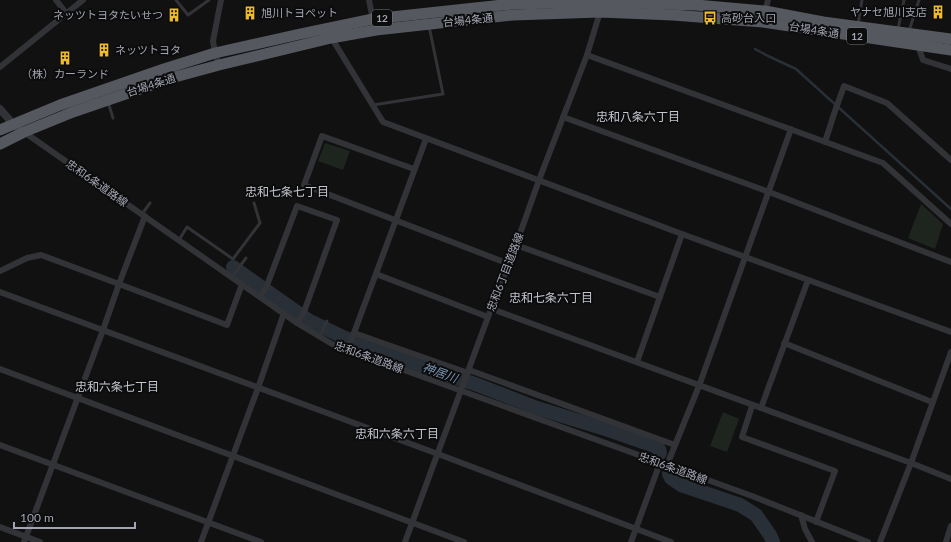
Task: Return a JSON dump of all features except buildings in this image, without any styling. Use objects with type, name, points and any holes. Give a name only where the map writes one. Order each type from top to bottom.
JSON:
[{"type":"highway","name":"台場4条通","points":[[0,130],[60,105],[164,69],[216,53],[374,24],[428,19],[513,15],[540,6],[600,7],[696,2],[765,11],[823,22],[951,39]]},
{"type":"highway","name":"台場4条通","points":[[600,7],[673,14],[765,11],[917,45],[951,50]]},
{"type":"highway","name":"台場4条通","points":[[0,144],[24,132],[73,112],[175,77],[328,33]]},
{"type":"street","points":[[56,0],[66,13]]},
{"type":"street","points":[[0,67],[83,0]]},
{"type":"street","points":[[219,65],[214,42],[221,0]]},
{"type":"street","points":[[369,0],[374,24]]},
{"type":"street","name":"忠和6丁目道路線","points":[[405,542],[539,180],[587,55],[600,7]]},
{"type":"street","points":[[328,33],[383,122],[682,234],[951,332]]},
{"type":"street","points":[[907,33],[917,45],[923,60],[951,69]]},
{"type":"street","points":[[587,55],[883,163],[951,224]]},
{"type":"street","points":[[825,142],[844,86],[887,103],[951,158]]},
{"type":"street","points":[[0,109],[24,132]]},
{"type":"street","points":[[563,117],[769,192],[951,262]]},
{"type":"street","points":[[667,465],[699,386],[746,257],[790,129]]},
{"type":"street","name":"忠和6条道路線","points":[[24,132],[180,238],[233,275],[242,284],[263,292],[284,313],[321,334],[332,344],[349,347],[462,391],[752,496],[868,542]]},
{"type":"street","points":[[414,169],[322,136],[304,185],[509,264]]},
{"type":"street","points":[[349,347],[426,139]]},
{"type":"street","points":[[263,292],[297,206],[337,220],[304,312],[298,321]]},
{"type":"street","points":[[25,539],[103,330],[144,214]]},
{"type":"street","points":[[637,362],[682,234]]},
{"type":"street","points":[[516,245],[660,297]]},
{"type":"street","points":[[0,271],[27,258],[40,255],[227,325],[242,284]]},
{"type":"street","points":[[376,274],[488,317]]},
{"type":"street","points":[[761,408],[808,280]]},
{"type":"street","points":[[0,292],[671,542]]},
{"type":"street","points":[[492,309],[951,479]]},
{"type":"street","points":[[201,542],[284,313]]},
{"type":"street","points":[[354,335],[675,445]]},
{"type":"street","points":[[784,343],[932,402]]},
{"type":"street","points":[[880,542],[911,463],[951,352]]},
{"type":"street","points":[[0,369],[464,542]]},
{"type":"street","points":[[752,406],[742,437],[835,471],[816,522]]},
{"type":"street","points":[[0,445],[261,542]]},
{"type":"street","points":[[631,542],[660,463]]},
{"type":"street","points":[[801,515],[805,529],[812,542]]},
{"type":"street","points":[[946,542],[951,526]]},
{"type":"street","points":[[0,527],[25,539],[40,542]]},
{"type":"lane","points":[[176,0],[188,15],[209,0]]},
{"type":"lane","points":[[858,26],[862,0]]},
{"type":"lane","points":[[904,0],[907,33]]},
{"type":"lane","points":[[907,33],[919,0]]},
{"type":"lane","points":[[373,105],[442,94],[428,19]]},
{"type":"lane","points":[[108,100],[113,118]]},
{"type":"lane","points":[[144,214],[150,203]]},
{"type":"lane","points":[[180,238],[188,228],[233,259],[260,223],[254,203]]},
{"type":"lane","points":[[233,275],[246,258]]},
{"type":"lane","points":[[321,334],[326,322]]},
{"type":"shaded area","points":[[325,143],[350,151],[343,170],[318,161]]},
{"type":"shaded area","points":[[921,204],[943,224],[935,249],[908,238]]},
{"type":"shaded area","points":[[723,412],[739,419],[727,452],[710,446]]},
{"type":"waterway","points":[[755,49],[796,69],[951,209]]},
{"type":"waterway","name":"神居川","points":[[233,267],[308,320],[343,337],[423,367],[475,384],[537,408],[654,446],[659,449],[660,453]]},
{"type":"waterway","name":"神居川","points":[[669,474],[671,478],[681,485],[740,505],[756,515],[773,542]]},
{"type":"place","name":"ヤナセ旭川支店","points":[[938,12]]},
{"type":"place","name":"旭川トヨペット","points":[[250,13]]},
{"type":"place","name":"ネッツトヨタたいせつ","points":[[174,15]]},
{"type":"place","name":"高砂台入口","points":[[710,18]]},
{"type":"place","name":"ネッツトヨタ","points":[[104,50]]},
{"type":"place","name":"（株）カーランド","points":[[65,58]]},
{"type":"district","name":"忠和八条六丁目","points":[[638,117]]},
{"type":"district","name":"忠和七条七丁目","points":[[287,192]]},
{"type":"district","name":"忠和七条六丁目","points":[[551,298]]},
{"type":"district","name":"忠和六条七丁目","points":[[117,387]]},
{"type":"district","name":"忠和六条六丁目","points":[[397,434]]}]
